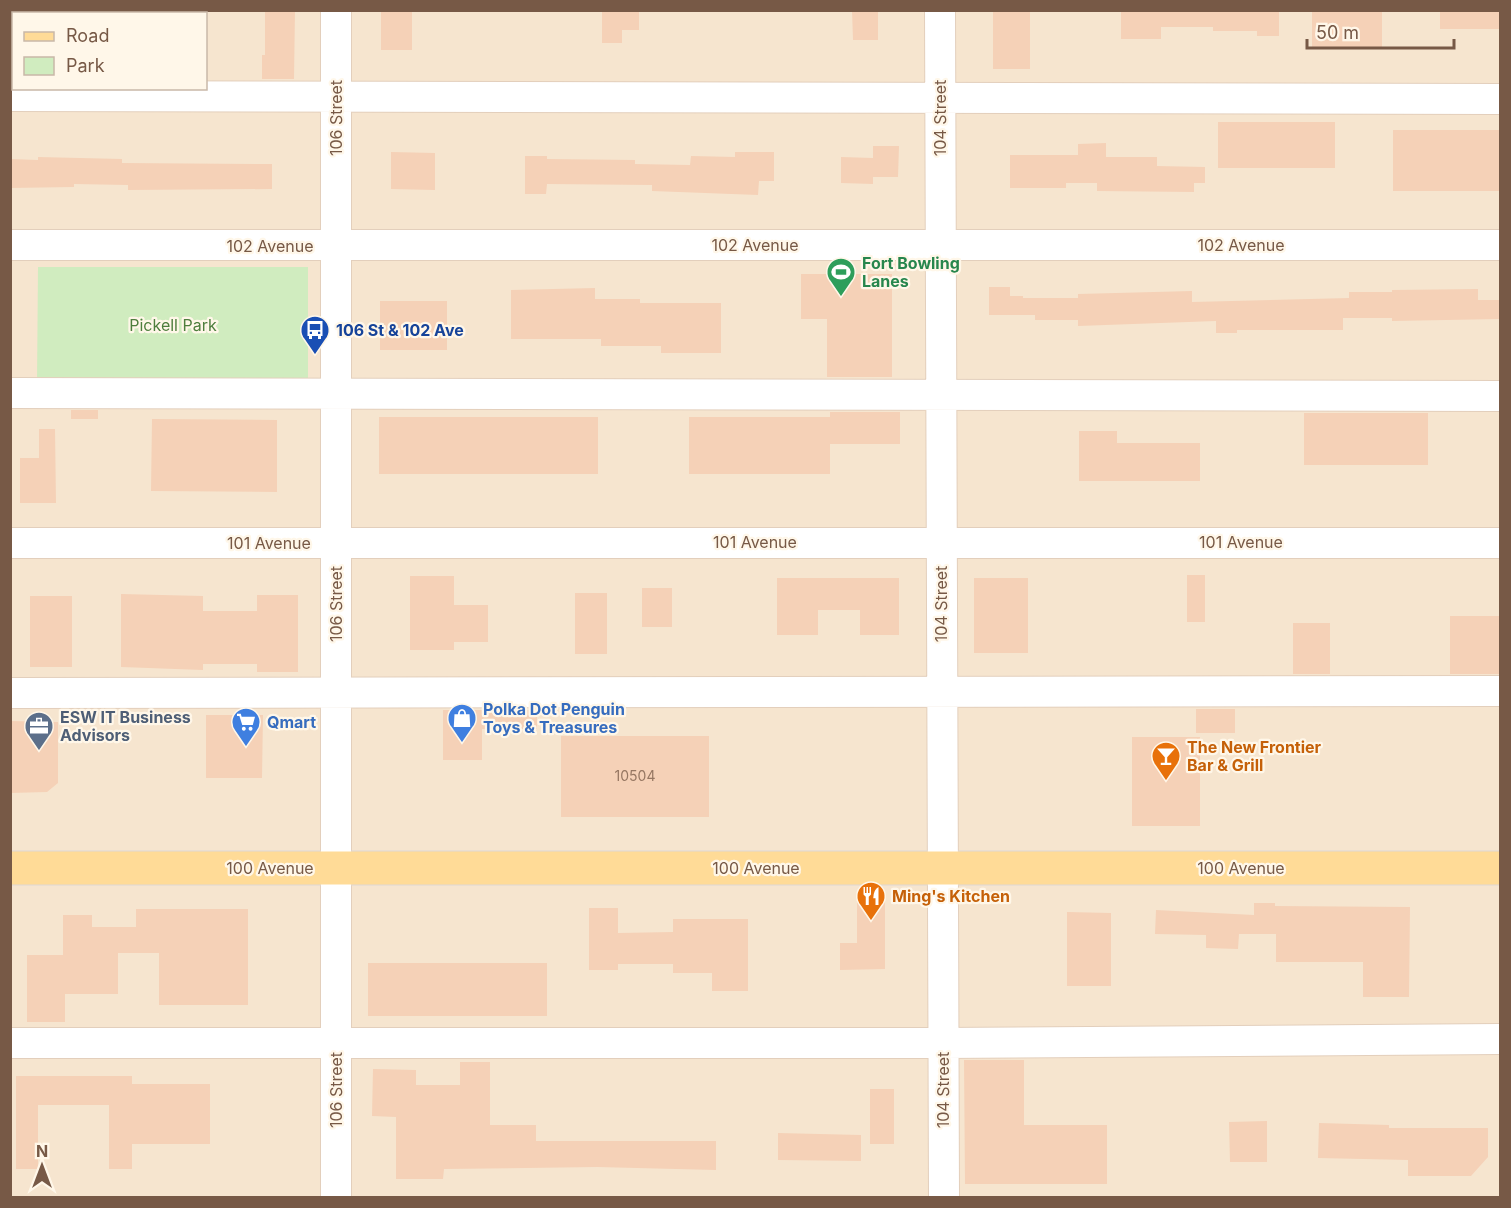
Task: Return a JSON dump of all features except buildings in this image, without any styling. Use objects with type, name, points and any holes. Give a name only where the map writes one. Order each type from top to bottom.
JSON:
[{"type":"main road","name":"100 Avenue","points":[[10,868],[1500,867]]},
{"type":"street","name":"106 Street","points":[[336,10],[336,1197]]},
{"type":"street","name":"104 Street","points":[[940,10],[944,1197]]},
{"type":"street","points":[[10,96],[1500,99]]},
{"type":"street","name":"102 Avenue","points":[[10,245],[1500,245]]},
{"type":"street","points":[[10,393],[1500,396]]},
{"type":"street","name":"101 Avenue","points":[[10,543],[1500,543]]},
{"type":"street","points":[[10,693],[1500,691]]},
{"type":"street","points":[[10,1043],[942,1043],[1500,1039]]},
{"type":"shaded area","points":[[11,11],[1500,11],[1500,1197],[11,1197]]},
{"type":"green space","name":"Pickell Park","points":[[38,267],[308,267],[308,383],[37,384]]},
{"type":"place","name":"Fort Bowling Lanes","points":[[841,298]]},
{"type":"place","name":"106 St & 102 Ave","points":[[315,356]]},
{"type":"place","name":"Polka Dot Penguin Toys & Treasures","points":[[462,744]]},
{"type":"place","name":"Qmart","points":[[246,748]]},
{"type":"place","name":"ESW IT Business Advisors","points":[[39,752]]},
{"type":"place","name":"The New Frontier Bar & Grill","points":[[1166,782]]},
{"type":"place","name":"Ming's Kitchen","points":[[871,922]]}]
